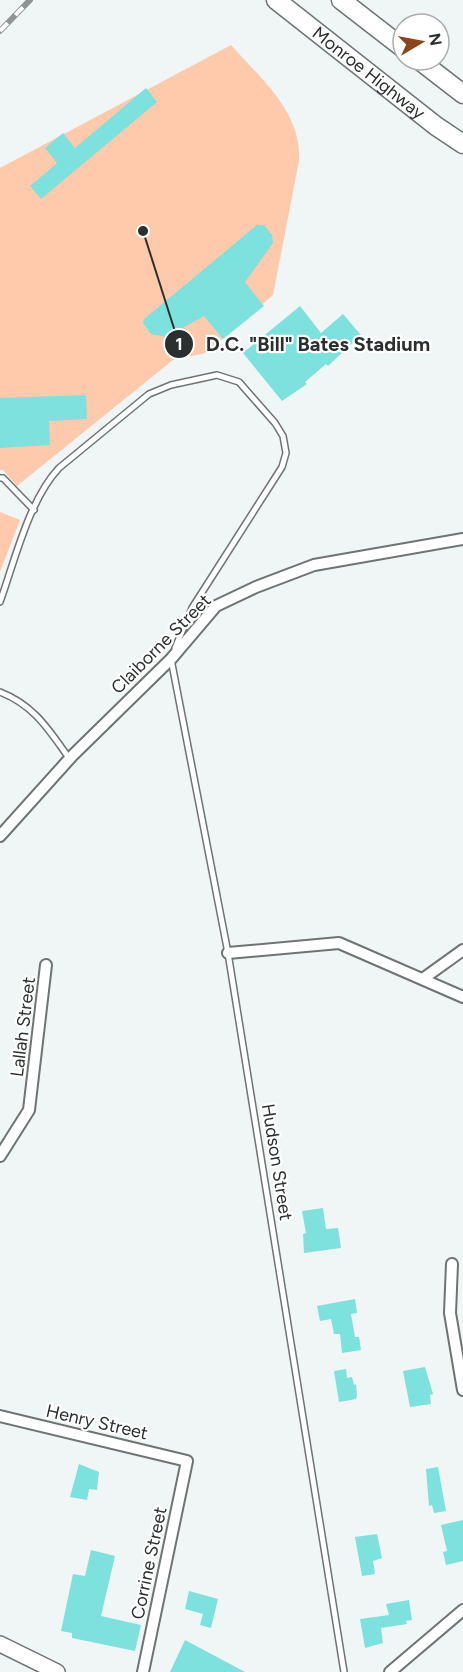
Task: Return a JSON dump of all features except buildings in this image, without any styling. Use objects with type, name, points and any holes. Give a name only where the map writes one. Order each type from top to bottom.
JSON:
[{"type":"highway","name":"Monroe Highway","points":[[276,0],[436,126],[463,144]]},
{"type":"highway","points":[[341,0],[391,39]]},
{"type":"highway","points":[[435,72],[463,94]]},
{"type":"main road","points":[[0,1644],[57,1672]]},
{"type":"street","name":"Claiborne Street","points":[[0,836],[69,758],[171,659],[216,606],[256,587],[314,565],[463,539]]},
{"type":"street","points":[[228,953],[339,943],[424,978],[463,997]]},
{"type":"street","points":[[424,978],[463,950]]},
{"type":"street","name":"Lallah Street","points":[[0,1156],[29,1110],[46,965]]},
{"type":"street","points":[[452,1264],[450,1313],[463,1390]]},
{"type":"street","name":"Henry Street","points":[[0,1416],[187,1461]]},
{"type":"street","name":"Corrine Street","points":[[143,1672],[187,1461]]},
{"type":"street","points":[[390,1672],[463,1610]]},
{"type":"lane","points":[[0,602],[34,510],[47,481],[59,468],[149,394],[171,385],[217,375],[239,382],[275,423],[283,436],[286,453],[282,467],[269,491],[192,608],[171,659]]},
{"type":"lane","points":[[0,478],[34,510]]},
{"type":"lane","name":"Hudson Street","points":[[171,659],[228,953],[344,1672]]},
{"type":"lane","points":[[0,692],[29,706],[43,720],[69,758]]},
{"type":"shaded area","points":[[231,45],[277,97],[294,127],[298,143],[299,161],[273,295],[206,353],[173,360],[17,486],[3,470],[0,470],[0,168]]},
{"type":"shaded area","points":[[0,512],[20,520],[0,572]]},
{"type":"railway","points":[[0,31],[30,0]]},
{"type":"place","name":"D.C. \"Bill\" Bates Stadium","points":[[143,231]]}]
